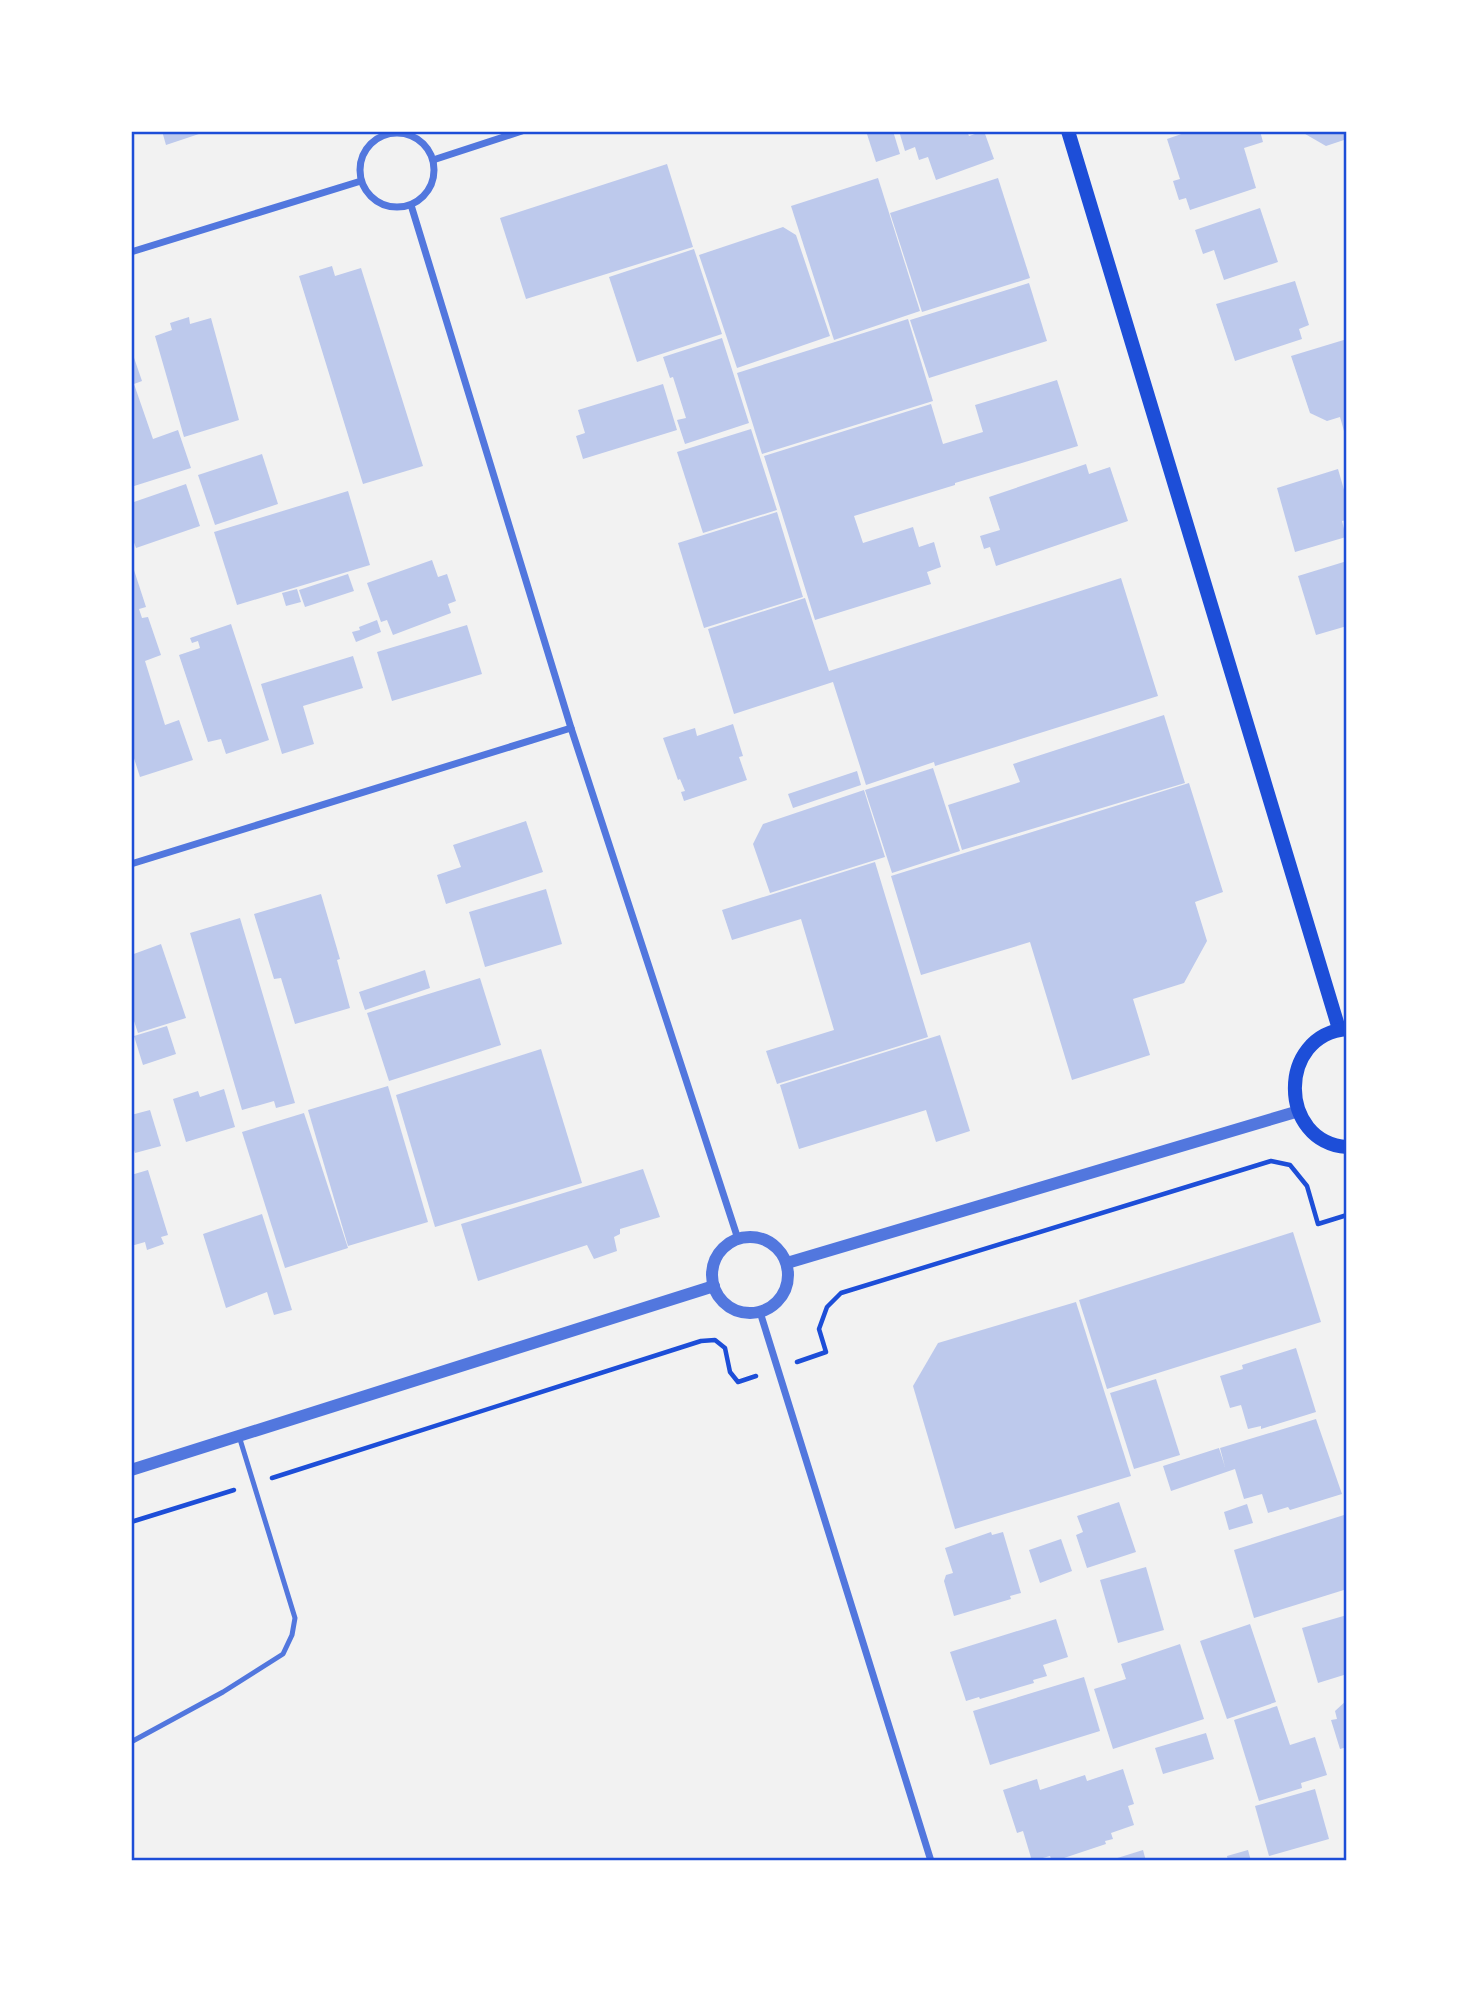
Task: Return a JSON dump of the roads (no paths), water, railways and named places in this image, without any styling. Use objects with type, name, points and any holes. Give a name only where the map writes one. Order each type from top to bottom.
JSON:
[{"type":"main road","points":[[1068,131],[1343,1029],[1320,1038],[1310,1046],[1299,1064],[1294,1084],[1295,1100],[1302,1120],[1318,1136],[1347,1147]]},
{"type":"street","points":[[433,160],[523,131]]},
{"type":"street","points":[[401,132],[413,136],[423,143],[433,160],[434,177],[430,189],[411,205],[387,206],[376,201],[361,181],[359,169],[362,158],[368,146],[381,134],[401,132]]},
{"type":"street","points":[[131,252],[361,181]]},
{"type":"street","points":[[411,205],[571,728],[738,1239]]},
{"type":"street","points":[[131,864],[571,728]]},
{"type":"street","points":[[787,1263],[1299,1111]]},
{"type":"street","points":[[749,1236],[761,1238],[773,1244],[787,1263],[786,1287],[780,1298],[771,1307],[760,1312],[734,1310],[723,1302],[714,1286],[712,1267],[717,1255],[726,1245],[738,1239],[749,1236]]},
{"type":"street","points":[[131,1470],[714,1286]]},
{"type":"street","points":[[760,1312],[930,1861]]},
{"type":"lane","points":[[131,1742],[223,1692],[283,1654],[292,1635],[295,1618],[239,1436]]}]
